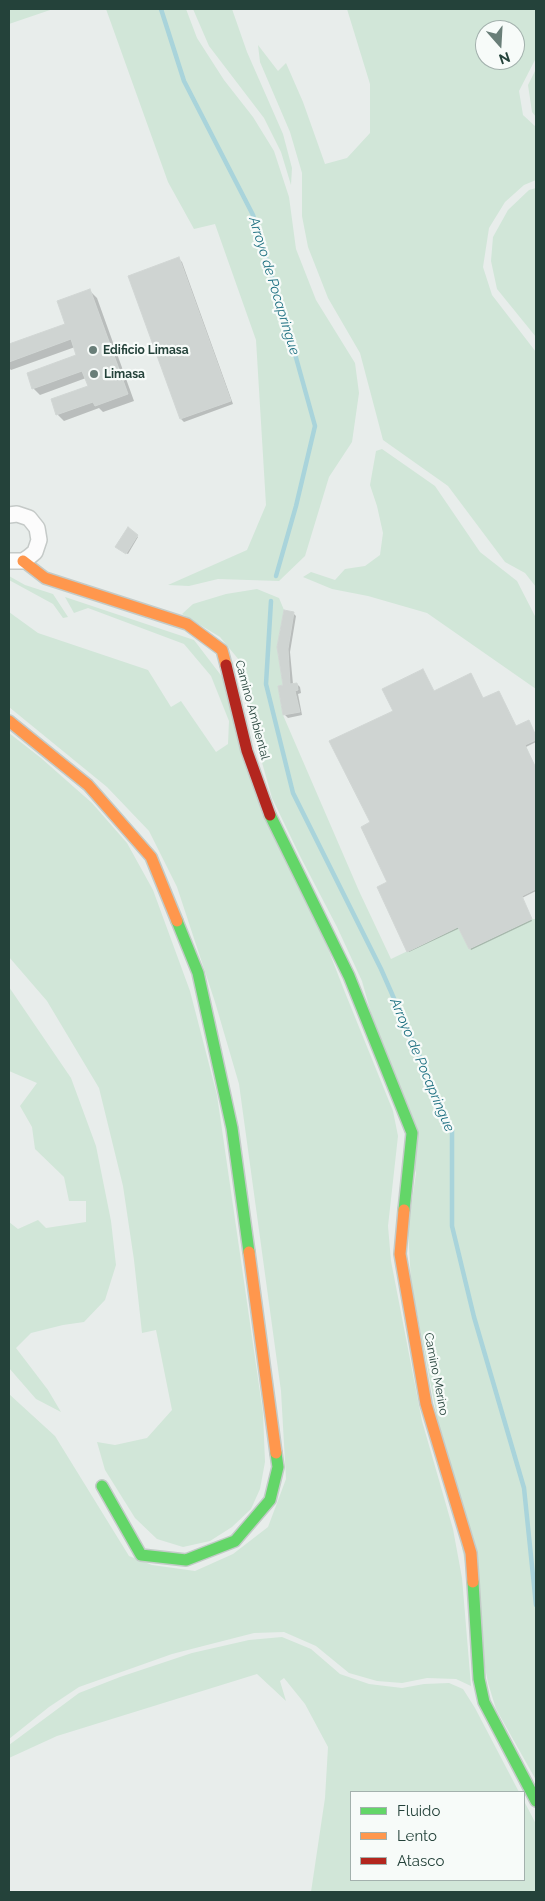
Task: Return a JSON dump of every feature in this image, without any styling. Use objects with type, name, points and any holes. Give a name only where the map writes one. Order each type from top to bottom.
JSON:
[{"type":"street","points":[[9,515],[23,515],[34,522],[39,534],[38,546],[35,552],[16,561]]},
{"type":"street","name":"Camino Ambiental","points":[[16,561],[45,578],[187,624],[222,650],[247,751],[272,820],[349,976]]},
{"type":"street","points":[[9,721],[88,785],[151,857],[198,973],[232,1128],[278,1467],[270,1500],[236,1541],[186,1560],[140,1555],[102,1486]]},
{"type":"street","name":"Camino Merino","points":[[349,976],[412,1133],[400,1254],[426,1404],[471,1553],[479,1679],[484,1702],[536,1800]]},
{"type":"green space","points":[[9,9],[53,9],[9,24]]},
{"type":"green space","points":[[106,9],[186,9],[197,38],[224,80],[253,117],[274,151],[289,197],[296,249],[316,300],[355,363],[359,393],[352,442],[329,477],[305,556],[279,581],[218,579],[189,586],[168,585],[247,550],[266,505],[256,340],[215,224],[194,229],[168,182]]},
{"type":"green space","points":[[193,9],[232,9],[247,52],[283,134],[292,168],[291,185],[281,152],[264,118],[209,46]]},
{"type":"green space","points":[[347,9],[536,9],[536,58],[519,91],[523,115],[536,127],[536,180],[524,185],[505,202],[489,228],[483,267],[492,295],[536,352],[536,587],[525,573],[505,562],[448,486],[383,440],[360,353],[328,298],[308,247],[302,216],[302,173],[290,132],[260,62],[258,45],[278,71],[286,63],[303,102],[325,164],[347,158],[370,133],[370,84]]},
{"type":"green space","points":[[536,69],[536,117],[532,112],[528,85]]},
{"type":"green space","points":[[536,188],[536,337],[497,289],[491,261],[493,237],[508,210],[529,190]]},
{"type":"green space","points":[[382,449],[435,486],[480,552],[517,581],[536,618],[536,689],[427,613],[368,596],[332,589],[303,577],[311,572],[335,580],[345,569],[365,566],[380,555],[383,533],[370,485],[376,451]]},
{"type":"green space","points":[[9,576],[25,585],[53,594],[68,617],[63,618],[53,604],[9,580]]},
{"type":"green space","points":[[257,589],[279,598],[284,610],[277,647],[283,685],[278,686],[283,715],[359,891],[391,959],[458,927],[469,949],[532,919],[536,919],[536,1780],[496,1709],[488,1683],[411,1282],[408,1229],[416,1173],[362,981],[272,798],[256,741],[246,678],[239,660],[220,637],[182,614],[193,604],[226,594]]},
{"type":"green space","points":[[65,597],[194,640],[223,678],[393,1111],[398,1136],[388,1226],[391,1261],[422,1421],[453,1529],[462,1578],[471,1686],[456,1679],[427,1678],[402,1683],[377,1681],[349,1673],[316,1646],[284,1632],[254,1633],[172,1654],[79,1687],[49,1707],[9,1739],[9,1394],[55,1436],[129,1556],[152,1565],[195,1571],[233,1554],[268,1527],[286,1479],[281,1391],[239,1084],[215,1002],[177,887],[149,831],[107,787],[9,707],[9,612],[38,633],[148,670],[171,707],[181,701],[216,752],[228,744],[229,721],[211,676],[184,644],[88,608],[74,613]]},
{"type":"green space","points":[[9,733],[41,758],[92,803],[127,843],[153,890],[190,991],[217,1095],[263,1413],[265,1462],[260,1489],[251,1509],[232,1527],[210,1541],[183,1547],[157,1539],[135,1518],[105,1470],[97,1442],[115,1445],[147,1438],[172,1410],[156,1330],[142,1333],[123,1186],[99,1088],[47,1001],[9,957]]},
{"type":"green space","points":[[9,987],[71,1078],[96,1146],[111,1221],[116,1265],[105,1300],[84,1322],[31,1333],[16,1348],[48,1390],[61,1412],[36,1399],[9,1368],[9,1222],[18,1229],[38,1220],[46,1228],[86,1222],[86,1201],[69,1201],[64,1177],[35,1149],[32,1127],[20,1106],[37,1083],[9,1071]]},
{"type":"green space","points":[[282,1637],[311,1649],[340,1674],[369,1684],[402,1688],[424,1684],[449,1683],[463,1689],[518,1791],[350,1791],[350,1881],[525,1881],[525,1803],[536,1824],[536,1892],[311,1892],[325,1798],[328,1747],[305,1704],[284,1678],[280,1681],[286,1701],[257,1674],[57,1736],[9,1758],[9,1745],[79,1693],[192,1653],[249,1640]]},
{"type":"building","points":[[179,257],[231,401],[180,419],[128,276]]},
{"type":"building","name":"Edificio Limasa","points":[[90,289],[128,394],[95,406],[93,402],[56,415],[51,399],[88,386],[82,371],[32,389],[27,373],[76,355],[71,339],[9,362],[9,344],[65,324],[57,301]]},
{"type":"building","points":[[128,527],[138,535],[126,554],[115,547]]},
{"type":"building","points":[[284,610],[294,612],[288,649],[290,684],[297,683],[298,690],[295,691],[300,712],[283,715],[278,686],[283,685],[277,647]]},
{"type":"building","points":[[423,669],[434,691],[471,673],[483,698],[499,691],[516,726],[529,720],[536,736],[536,740],[525,745],[536,768],[536,889],[522,896],[532,919],[469,949],[458,927],[407,952],[377,887],[387,882],[361,827],[370,822],[329,741],[393,711],[382,689]]},
{"type":"waterway","name":"Arroyo de Pocapringue","points":[[161,9],[184,81],[253,215],[315,426],[296,506],[276,576]]},
{"type":"waterway","name":"Arroyo de Pocapringue","points":[[271,601],[266,684],[293,793],[381,969],[452,1130],[452,1226],[474,1317],[524,1488],[536,1605]]},
{"type":"traffic: fast","points":[[270,815],[349,976],[412,1133],[404,1210]]},
{"type":"traffic: fast","points":[[177,921],[198,973],[232,1128],[249,1252]]},
{"type":"traffic: fast","points":[[102,1486],[141,1555],[186,1560],[235,1541],[270,1500],[278,1467],[276,1453]]},
{"type":"traffic: fast","points":[[473,1582],[479,1679],[484,1702],[536,1801]]},
{"type":"traffic: slow","points":[[23,561],[45,578],[187,624],[222,650],[226,665]]},
{"type":"traffic: slow","points":[[9,721],[88,785],[151,857],[177,921]]},
{"type":"traffic: slow","points":[[404,1210],[400,1254],[426,1404],[471,1553],[473,1582]]},
{"type":"traffic: slow","points":[[249,1252],[276,1453]]},
{"type":"traffic: jam","points":[[226,665],[247,751],[270,815]]},
{"type":"place","name":"Edificio Limasa","points":[[93,350]]},
{"type":"place","name":"Limasa","points":[[94,374]]}]
